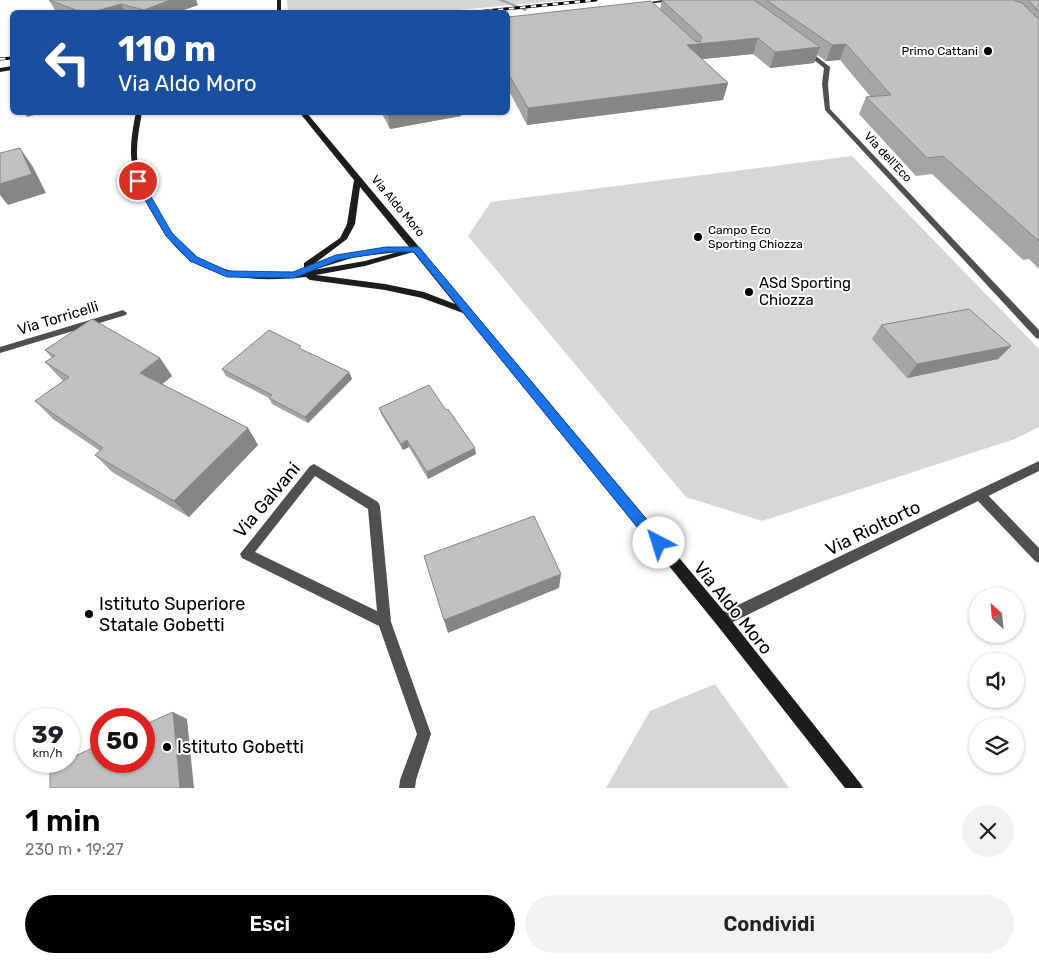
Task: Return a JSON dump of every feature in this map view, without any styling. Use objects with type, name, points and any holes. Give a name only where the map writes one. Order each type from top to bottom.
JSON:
[{"type":"main road","points":[[631,4],[643,6],[675,0]]},
{"type":"main road","name":"Via Aldo Moro","points":[[140,115],[133,158],[138,181],[169,234],[194,259],[227,274],[294,275],[385,287],[424,295],[468,312]]},
{"type":"main road","name":"Via Aldo Moro","points":[[304,115],[722,620],[855,788]]},
{"type":"main road","name":"Via Aldo Moro","points":[[294,275],[343,239],[351,224],[358,180]]},
{"type":"main road","name":"Via Aldo Moro","points":[[294,275],[348,268],[416,249]]},
{"type":"main road","name":"Via Aldo Moro","points":[[294,275],[336,258],[386,250],[416,249]]},
{"type":"street","name":"Via dell'Eco","points":[[803,49],[826,67],[827,109],[1039,336]]},
{"type":"street","name":"Via Torricelli","points":[[0,350],[123,313]]},
{"type":"street","name":"Via Rioltorto","points":[[722,620],[981,496],[1039,466]]},
{"type":"street","name":"Via Galvani","points":[[384,622],[246,554],[314,469],[374,506],[384,622],[424,734],[407,788]]},
{"type":"street","points":[[981,496],[1039,557]]},
{"type":"shaded area","points":[[287,0],[569,0],[457,10],[288,10]]},
{"type":"shaded area","name":"ASd Sporting Chiozza","points":[[852,156],[1039,349],[1039,427],[1015,439],[762,521],[686,497],[468,236],[491,202]]},
{"type":"shaded area","points":[[715,684],[789,788],[606,788],[650,711]]},
{"type":"building","points":[[49,0],[170,0],[144,10],[121,4],[100,10],[76,10]]},
{"type":"building","points":[[662,0],[754,0],[820,47],[775,52],[758,38],[687,45],[728,83],[528,108],[510,76],[510,17],[651,1],[695,41],[700,42],[702,37]]},
{"type":"building","points":[[766,0],[1014,0],[1022,3],[1039,20],[1039,241],[943,156],[927,158],[866,97],[891,95],[846,44],[832,45]]},
{"type":"building","points":[[1028,0],[1039,0],[1039,11]]},
{"type":"building","points":[[20,148],[32,174],[0,184],[0,153]]},
{"type":"building","points":[[969,309],[1011,346],[917,364],[881,325]]},
{"type":"building","points":[[92,319],[160,358],[140,373],[248,428],[174,501],[95,455],[103,448],[35,401],[69,377],[45,362],[55,356],[45,350]]},
{"type":"building","points":[[269,330],[301,346],[299,348],[349,372],[305,417],[269,398],[272,395],[222,369]]},
{"type":"building","points":[[429,385],[475,448],[427,472],[407,440],[401,444],[379,408]]},
{"type":"building","points":[[534,516],[561,574],[444,620],[424,556]]},
{"type":"building","points":[[173,712],[180,788],[50,788],[50,773],[80,773],[80,754],[90,749],[90,773],[155,773],[155,720]]},
{"type":"waterway","points":[[500,0],[526,10]]},
{"type":"railway","points":[[496,10],[596,0]]},
{"type":"railway","points":[[0,59],[10,58]]},
{"type":"place","name":"Primo Cattani","points":[[988,51]]},
{"type":"place","name":"Campo Eco Sporting Chiozza","points":[[698,237]]},
{"type":"place","name":"ASd Sporting Chiozza","points":[[749,292]]},
{"type":"place","name":"Istituto Superiore Statale Gobetti","points":[[89,614]]},
{"type":"place","name":"Istituto Gobetti","points":[[167,747]]},
{"type":"route","points":[[138,181],[169,234],[194,259],[227,274],[259,276],[294,275],[336,258],[368,252],[416,249],[659,543]]}]
